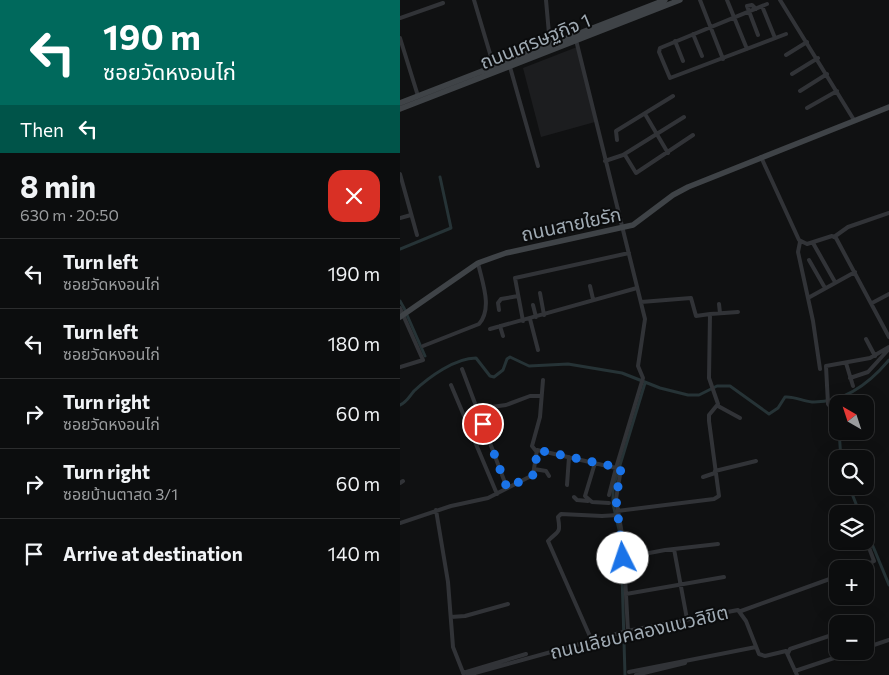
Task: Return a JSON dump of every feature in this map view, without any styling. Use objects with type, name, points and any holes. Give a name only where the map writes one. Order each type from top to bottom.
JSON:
[{"type":"main road","name":"ถนนเศรษฐกิจ 1","points":[[400,109],[576,40],[665,0]]},
{"type":"main road","name":"ถนนเศรษฐกิจ 1","points":[[400,103],[550,45],[680,0]]},
{"type":"main road","name":"ถนนสายใยรัก","points":[[402,316],[478,264],[506,253],[622,228],[639,222],[680,191],[889,107]]},
{"type":"street","points":[[474,0],[494,67]]},
{"type":"street","points":[[546,0],[550,45]]},
{"type":"street","points":[[700,0],[723,59]]},
{"type":"street","points":[[727,0],[747,49]]},
{"type":"street","points":[[744,0],[758,35]]},
{"type":"street","points":[[780,0],[796,29],[818,58],[854,120]]},
{"type":"street","points":[[400,18],[443,4]]},
{"type":"street","points":[[767,4],[675,41],[659,50],[671,79],[786,34]]},
{"type":"street","points":[[747,6],[752,5],[756,9]]},
{"type":"street","points":[[762,6],[775,38]]},
{"type":"street","points":[[693,34],[702,56]]},
{"type":"street","points":[[400,38],[418,96]]},
{"type":"street","points":[[576,40],[641,302],[645,326],[638,366],[643,378],[642,383],[610,494]]},
{"type":"street","points":[[675,41],[684,61]]},
{"type":"street","points":[[786,56],[807,42]]},
{"type":"street","points":[[792,74],[818,58]]},
{"type":"street","points":[[510,67],[538,166]]},
{"type":"street","points":[[800,91],[827,74]]},
{"type":"street","points":[[807,108],[837,91]]},
{"type":"street","points":[[617,140],[616,132],[673,96]]},
{"type":"street","points":[[645,114],[668,153]]},
{"type":"street","points":[[605,161],[625,154],[684,116]]},
{"type":"street","points":[[625,154],[633,172],[636,173],[693,135]]},
{"type":"street","points":[[761,157],[800,242],[798,252],[820,369]]},
{"type":"street","points":[[400,174],[417,234]]},
{"type":"street","points":[[400,197],[406,196]]},
{"type":"street","points":[[800,242],[813,243],[834,237],[848,227],[889,213]]},
{"type":"street","points":[[400,218],[411,215]]},
{"type":"street","points":[[834,237],[855,272],[889,337]]},
{"type":"street","points":[[813,243],[835,282]]},
{"type":"street","points":[[522,321],[515,278],[629,253]]},
{"type":"street","points":[[809,260],[825,288]]},
{"type":"street","points":[[423,346],[479,324],[482,320],[486,302],[478,264]]},
{"type":"street","points":[[808,298],[855,272]]},
{"type":"street","points":[[590,286],[593,299]]},
{"type":"street","points":[[490,329],[637,288]]},
{"type":"street","points":[[540,293],[544,315]]},
{"type":"street","points":[[872,304],[889,294]]},
{"type":"street","points":[[499,310],[498,303],[501,299],[518,296]]},
{"type":"street","points":[[641,302],[691,298],[696,316],[738,312]]},
{"type":"street","points":[[719,304],[720,313]]},
{"type":"street","points":[[533,305],[536,317]]},
{"type":"street","points":[[400,308],[422,360],[400,367]]},
{"type":"street","points":[[710,314],[710,384],[718,406],[740,418]]},
{"type":"street","points":[[530,319],[538,350]]},
{"type":"street","points":[[500,326],[503,336]]},
{"type":"street","points":[[866,339],[875,356]]},
{"type":"street","points":[[829,405],[826,366],[875,356],[889,347]]},
{"type":"street","points":[[850,378],[868,372],[889,347]]},
{"type":"street","points":[[846,363],[853,386]]},
{"type":"street","points":[[462,369],[507,488]]},
{"type":"street","points":[[543,380],[540,417],[532,446],[536,451],[618,468]]},
{"type":"street","points":[[451,385],[497,494]]},
{"type":"street","points":[[477,409],[506,405],[530,396],[541,396]]},
{"type":"street","points":[[592,641],[548,541],[559,532],[558,517],[561,514],[616,514],[717,498],[719,494],[709,415],[718,406]]},
{"type":"street","points":[[400,523],[436,510],[497,494],[533,475],[536,451]]},
{"type":"street","points":[[567,485],[569,457]]},
{"type":"street","points":[[703,477],[756,461]]},
{"type":"street","points":[[588,501],[585,496],[595,463]]},
{"type":"street","points":[[534,468],[546,471],[549,476]]},
{"type":"street","points":[[618,468],[616,514],[623,558],[627,631]]},
{"type":"street","points":[[574,497],[577,500],[609,503]]},
{"type":"street","points":[[436,510],[455,654],[463,674],[526,654]]},
{"type":"street","points":[[623,558],[718,544]]},
{"type":"street","points":[[674,549],[687,619]]},
{"type":"street","points":[[626,594],[724,577]]},
{"type":"street","points":[[741,611],[829,579]]},
{"type":"street","points":[[451,617],[465,616],[508,604]]},
{"type":"street","name":"ถนนเลียบคลองแนวลิขิต","points":[[468,675],[510,660],[627,631],[741,611],[756,647]]},
{"type":"street","points":[[788,653],[790,649],[829,636]]},
{"type":"street","points":[[874,645],[889,640]]},
{"type":"street","points":[[629,672],[756,647],[762,656],[786,651],[788,653]]},
{"type":"street","points":[[788,653],[796,673],[830,660]]},
{"type":"street","points":[[636,675],[682,665],[685,662]]},
{"type":"shaded area","points":[[577,47],[595,122],[541,137],[523,68]]},
{"type":"waterway","points":[[400,249],[451,228],[440,177]]},
{"type":"waterway","points":[[400,301],[405,310]]},
{"type":"waterway","points":[[407,315],[425,356]]},
{"type":"waterway","points":[[400,405],[427,380],[443,369],[460,361],[476,358],[490,376],[494,377],[503,370],[507,359],[510,357],[529,366],[568,364],[622,373],[660,388],[688,395],[699,395],[717,386],[730,386],[769,414],[778,408],[785,397],[812,402],[835,399],[845,395],[873,377],[889,360]]},
{"type":"waterway","points":[[620,534],[613,504],[613,488],[645,383]]},
{"type":"waterway","points":[[840,440],[840,450]]},
{"type":"waterway","points":[[853,495],[856,505]]},
{"type":"waterway","points":[[621,540],[625,675]]},
{"type":"waterway","points":[[874,549],[889,585]]},
{"type":"route","points":[[483,424],[507,488],[534,474],[535,455],[538,450],[621,468],[616,499],[623,540],[623,558]]}]
